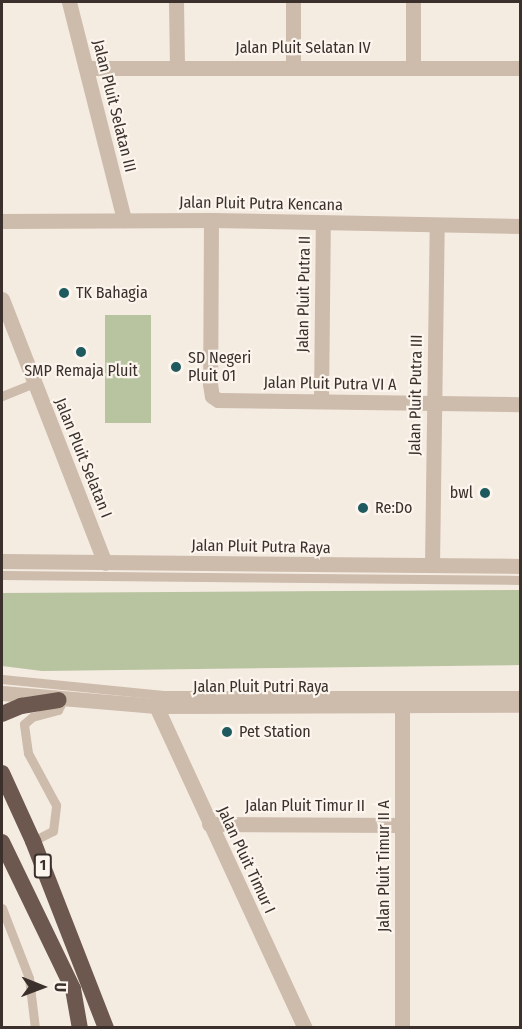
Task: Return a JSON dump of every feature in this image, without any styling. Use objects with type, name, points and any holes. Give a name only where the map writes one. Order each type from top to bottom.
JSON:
[{"type":"highway","points":[[2,714],[21,706],[61,700]]},
{"type":"highway","name":"1","points":[[2,773],[33,841],[106,1028]]},
{"type":"highway","name":"1","points":[[2,842],[73,989],[80,1028]]},
{"type":"street","name":"Jalan Pluit Selatan III","points":[[69,2],[124,220]]},
{"type":"street","points":[[176,2],[177,67]]},
{"type":"street","points":[[292,67],[293,2]]},
{"type":"street","points":[[412,65],[413,2]]},
{"type":"street","name":"Jalan Pluit Selatan IV","points":[[86,68],[412,65],[520,68]]},
{"type":"street","name":"Jalan Pluit Putra Kencana","points":[[2,221],[211,220],[520,226]]},
{"type":"street","name":"Jalan Pluit Putra VI A","points":[[211,220],[212,396],[222,401],[520,404]]},
{"type":"street","name":"Jalan Pluit Putra II","points":[[321,402],[323,223]]},
{"type":"street","name":"Jalan Pluit Putra III","points":[[432,566],[436,225]]},
{"type":"street","name":"Jalan Pluit Selatan I","points":[[2,299],[105,563]]},
{"type":"street","name":"Jalan Pluit Putra Raya","points":[[2,561],[520,566]]},
{"type":"street","name":"Jalan Pluit Putri Raya","points":[[2,693],[61,700],[156,706],[520,705]]},
{"type":"street","name":"Jalan Pluit Timur II A","points":[[402,705],[402,1028]]},
{"type":"street","name":"Jalan Pluit Timur I","points":[[156,706],[305,1028]]},
{"type":"street","name":"Jalan Pluit Timur II","points":[[209,824],[402,825]]},
{"type":"lane","points":[[2,396],[34,383]]},
{"type":"lane","points":[[2,575],[520,580]]},
{"type":"lane","points":[[2,679],[123,693],[520,695]]},
{"type":"lane","points":[[33,841],[53,831],[56,805],[28,753],[24,724],[33,717],[58,710],[61,700]]},
{"type":"lane","points":[[2,908],[29,978],[35,1028]]},
{"type":"green space","points":[[105,315],[151,315],[151,423],[105,423]]},
{"type":"green space","points":[[520,590],[520,665],[42,671],[2,666],[2,593]]},
{"type":"place","name":"TK Bahagia","points":[[64,293]]},
{"type":"place","name":"SMP Remaja Pluit","points":[[81,352]]},
{"type":"place","name":"SD Negeri Pluit 01","points":[[176,367]]},
{"type":"place","name":"bwl","points":[[485,493]]},
{"type":"place","name":"Re:Do","points":[[363,508]]},
{"type":"place","name":"Pet Station","points":[[227,732]]}]
